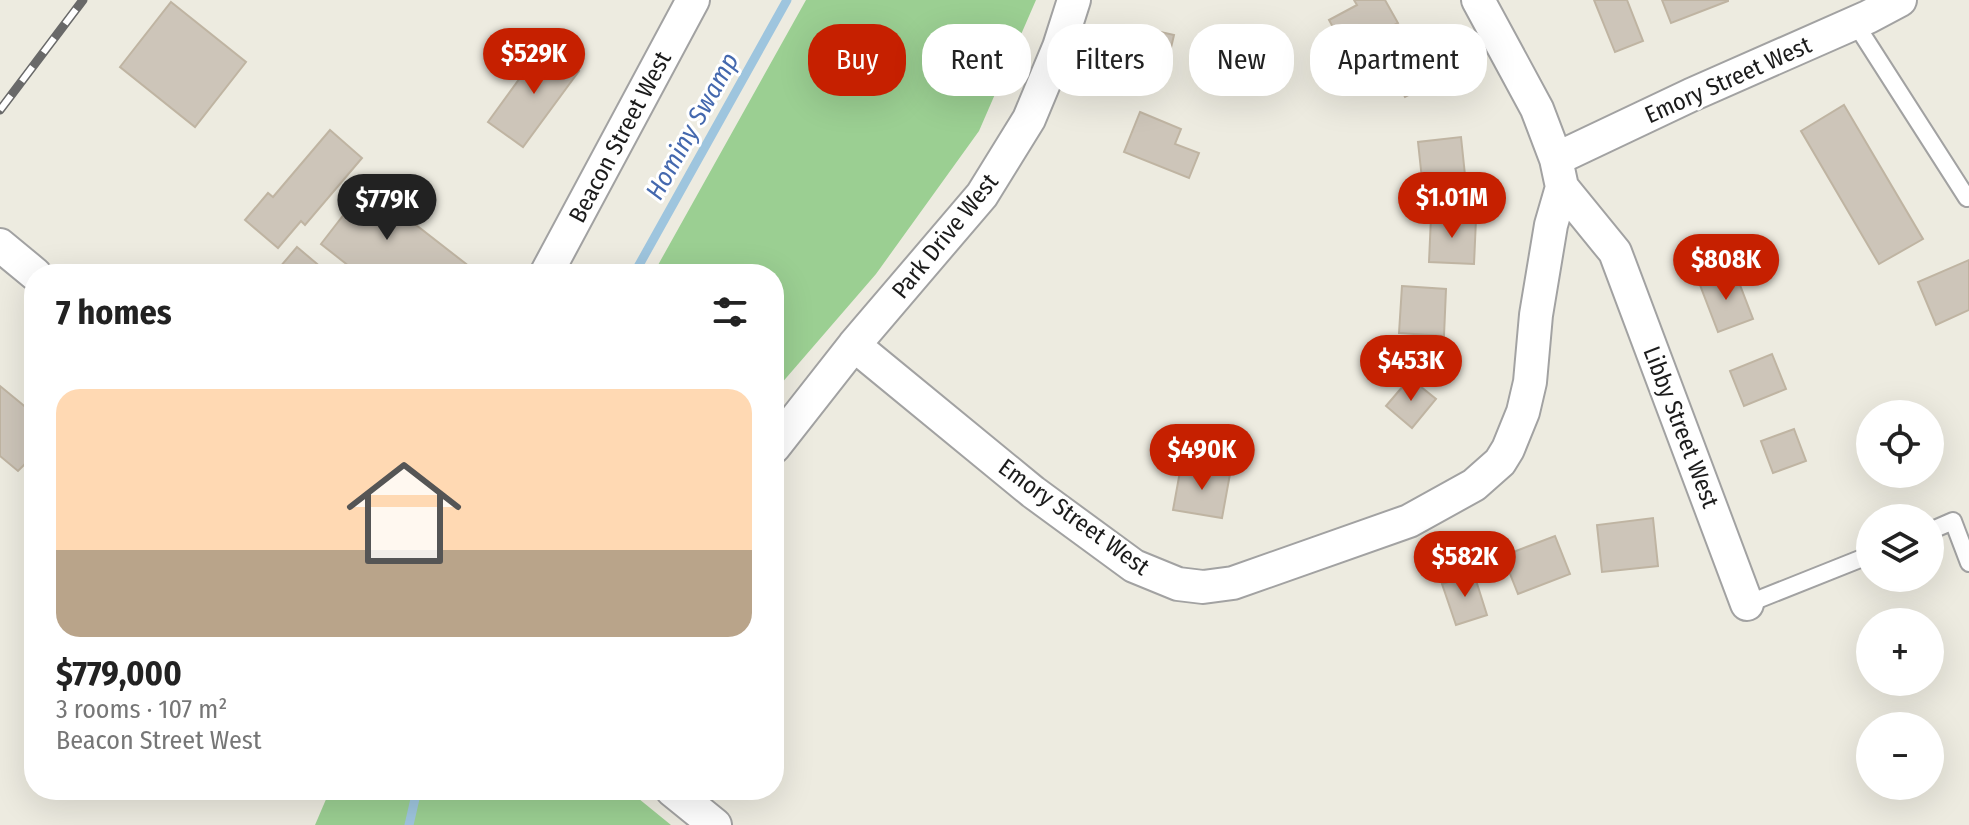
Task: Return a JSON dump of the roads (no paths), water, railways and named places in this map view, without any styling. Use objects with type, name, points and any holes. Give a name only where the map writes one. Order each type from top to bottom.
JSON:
[{"type":"street","name":"Beacon Street West","points":[[551,264],[693,0]]},
{"type":"street","name":"Park Drive West","points":[[784,434],[854,345],[982,195],[1029,119],[1059,47],[1074,0]]},
{"type":"street","name":"Libby Street West","points":[[1478,0],[1524,81],[1559,173],[1615,252],[1747,604]]},
{"type":"street","name":"Emory Street West","points":[[854,345],[1033,492],[1134,566],[1178,584],[1203,587],[1233,583],[1409,521],[1474,485],[1500,462],[1523,412],[1530,382],[1541,285],[1559,173],[1691,95],[1900,0]]},
{"type":"street","points":[[0,245],[24,265]]},
{"type":"street","points":[[684,800],[715,825]]},
{"type":"lane","points":[[1855,23],[1969,197]]},
{"type":"lane","points":[[1944,525],[1953,521],[1969,563]]},
{"type":"lane","points":[[1747,604],[1856,561]]},
{"type":"waterway","name":"Hominy Swamp","points":[[640,264],[787,0]]},
{"type":"waterway","name":"Hominy Swamp","points":[[409,825],[415,800]]},
{"type":"railway","points":[[0,110],[83,0]]}]
